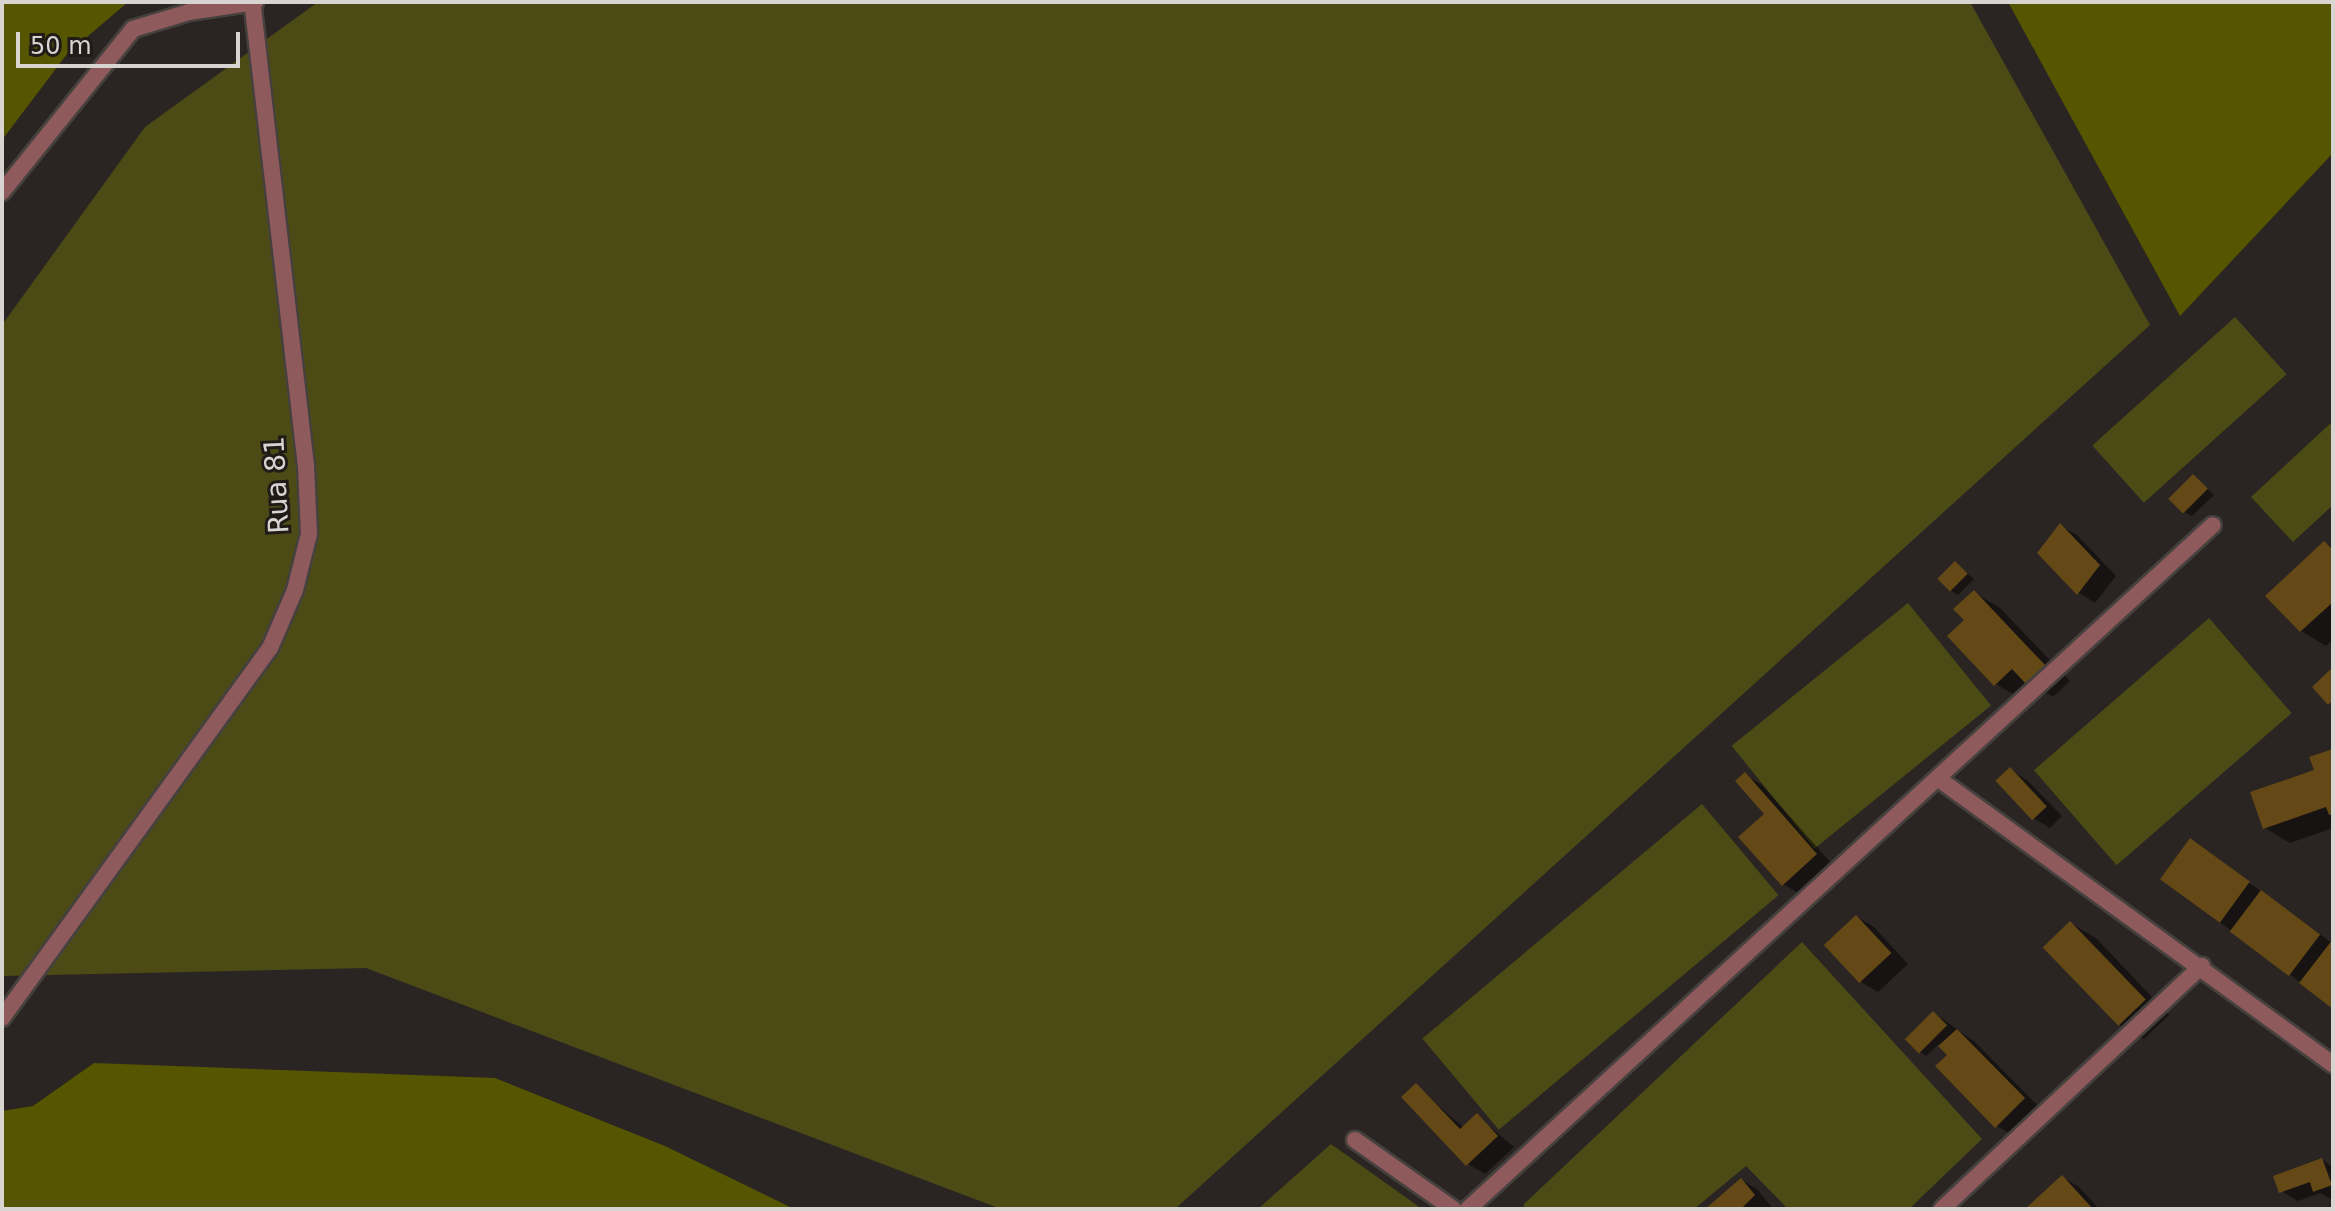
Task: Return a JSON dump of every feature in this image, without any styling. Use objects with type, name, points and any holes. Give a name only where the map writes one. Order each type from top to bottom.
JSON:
[{"type":"street","points":[[2,192],[133,29],[189,12],[253,3]]},
{"type":"street","name":"Rua 81","points":[[2,1018],[270,648],[302,562],[309,534],[306,466],[253,3]]},
{"type":"street","points":[[1468,1209],[1940,780],[2213,525]]},
{"type":"street","points":[[1940,780],[2202,966],[2333,1064]]},
{"type":"street","points":[[1942,1209],[2202,966]]},
{"type":"street","points":[[1355,1140],[1453,1209]]},
{"type":"shaded area","points":[[2,2],[128,2],[67,54],[2,140]]},
{"type":"shaded area","points":[[318,2],[1970,2],[2150,325],[1175,1209],[1001,1209],[366,968],[2,976],[2,325],[145,127]]},
{"type":"shaded area","points":[[2008,2],[2333,2],[2333,153],[2180,316]]},
{"type":"shaded area","points":[[2235,317],[2287,374],[2144,503],[2092,445]]},
{"type":"shaded area","points":[[2333,421],[2333,505],[2293,542],[2251,497]]},
{"type":"shaded area","points":[[1908,603],[1991,706],[1815,848],[1732,746]]},
{"type":"shaded area","points":[[2209,618],[2292,713],[2117,865],[2034,770]]},
{"type":"shaded area","points":[[1702,804],[1778,895],[1499,1130],[1422,1039]]},
{"type":"shaded area","points":[[1802,942],[1982,1139],[1909,1209],[1788,1209],[1746,1166],[1694,1209],[1527,1209],[1523,1205]]},
{"type":"shaded area","points":[[94,1063],[495,1078],[665,1146],[794,1209],[2,1209],[2,1111],[33,1106]]},
{"type":"shaded area","points":[[1331,1144],[1422,1209],[1258,1209]]},
{"type":"building","points":[[2193,474],[2208,489],[2183,514],[2168,499]]},
{"type":"building","points":[[2060,523],[2100,565],[2077,595],[2037,553]]},
{"type":"building","points":[[2324,541],[2333,550],[2333,602],[2300,632],[2265,596]]},
{"type":"building","points":[[1955,561],[1968,574],[1950,591],[1937,579]]},
{"type":"building","points":[[1974,590],[2045,665],[2026,684],[2012,669],[1994,686],[1947,636],[1964,620],[1953,609]]},
{"type":"building","points":[[2333,667],[2333,700],[2328,705],[2312,687]]},
{"type":"building","points":[[2333,749],[2333,814],[2329,815],[2326,807],[2263,829],[2250,792],[2314,770],[2309,757]]},
{"type":"building","points":[[2010,767],[2047,806],[2032,820],[1995,781]]},
{"type":"building","points":[[1745,772],[1817,854],[1782,886],[1738,837],[1764,814],[1735,781]]},
{"type":"building","points":[[2190,838],[2250,881],[2220,923],[2160,879]]},
{"type":"building","points":[[2261,890],[2320,935],[2289,976],[2230,932]]},
{"type":"building","points":[[1856,915],[1891,953],[1859,983],[1824,945]]},
{"type":"building","points":[[2070,921],[2146,999],[2118,1026],[2043,947]]},
{"type":"building","points":[[2333,939],[2333,1009],[2299,983]]},
{"type":"building","points":[[1933,1011],[1947,1025],[1919,1053],[1905,1039]]},
{"type":"building","points":[[1957,1029],[2025,1098],[1995,1128],[1935,1066],[1947,1055],[1938,1046]]},
{"type":"building","points":[[1416,1083],[1460,1129],[1477,1113],[1498,1136],[1466,1166],[1401,1097]]},
{"type":"building","points":[[2322,1158],[2332,1185],[2313,1192],[2310,1182],[2279,1193],[2273,1176]]},
{"type":"building","points":[[2062,1175],[2093,1209],[2025,1209]]},
{"type":"building","points":[[1741,1178],[1755,1195],[1741,1209],[1705,1209]]}]
